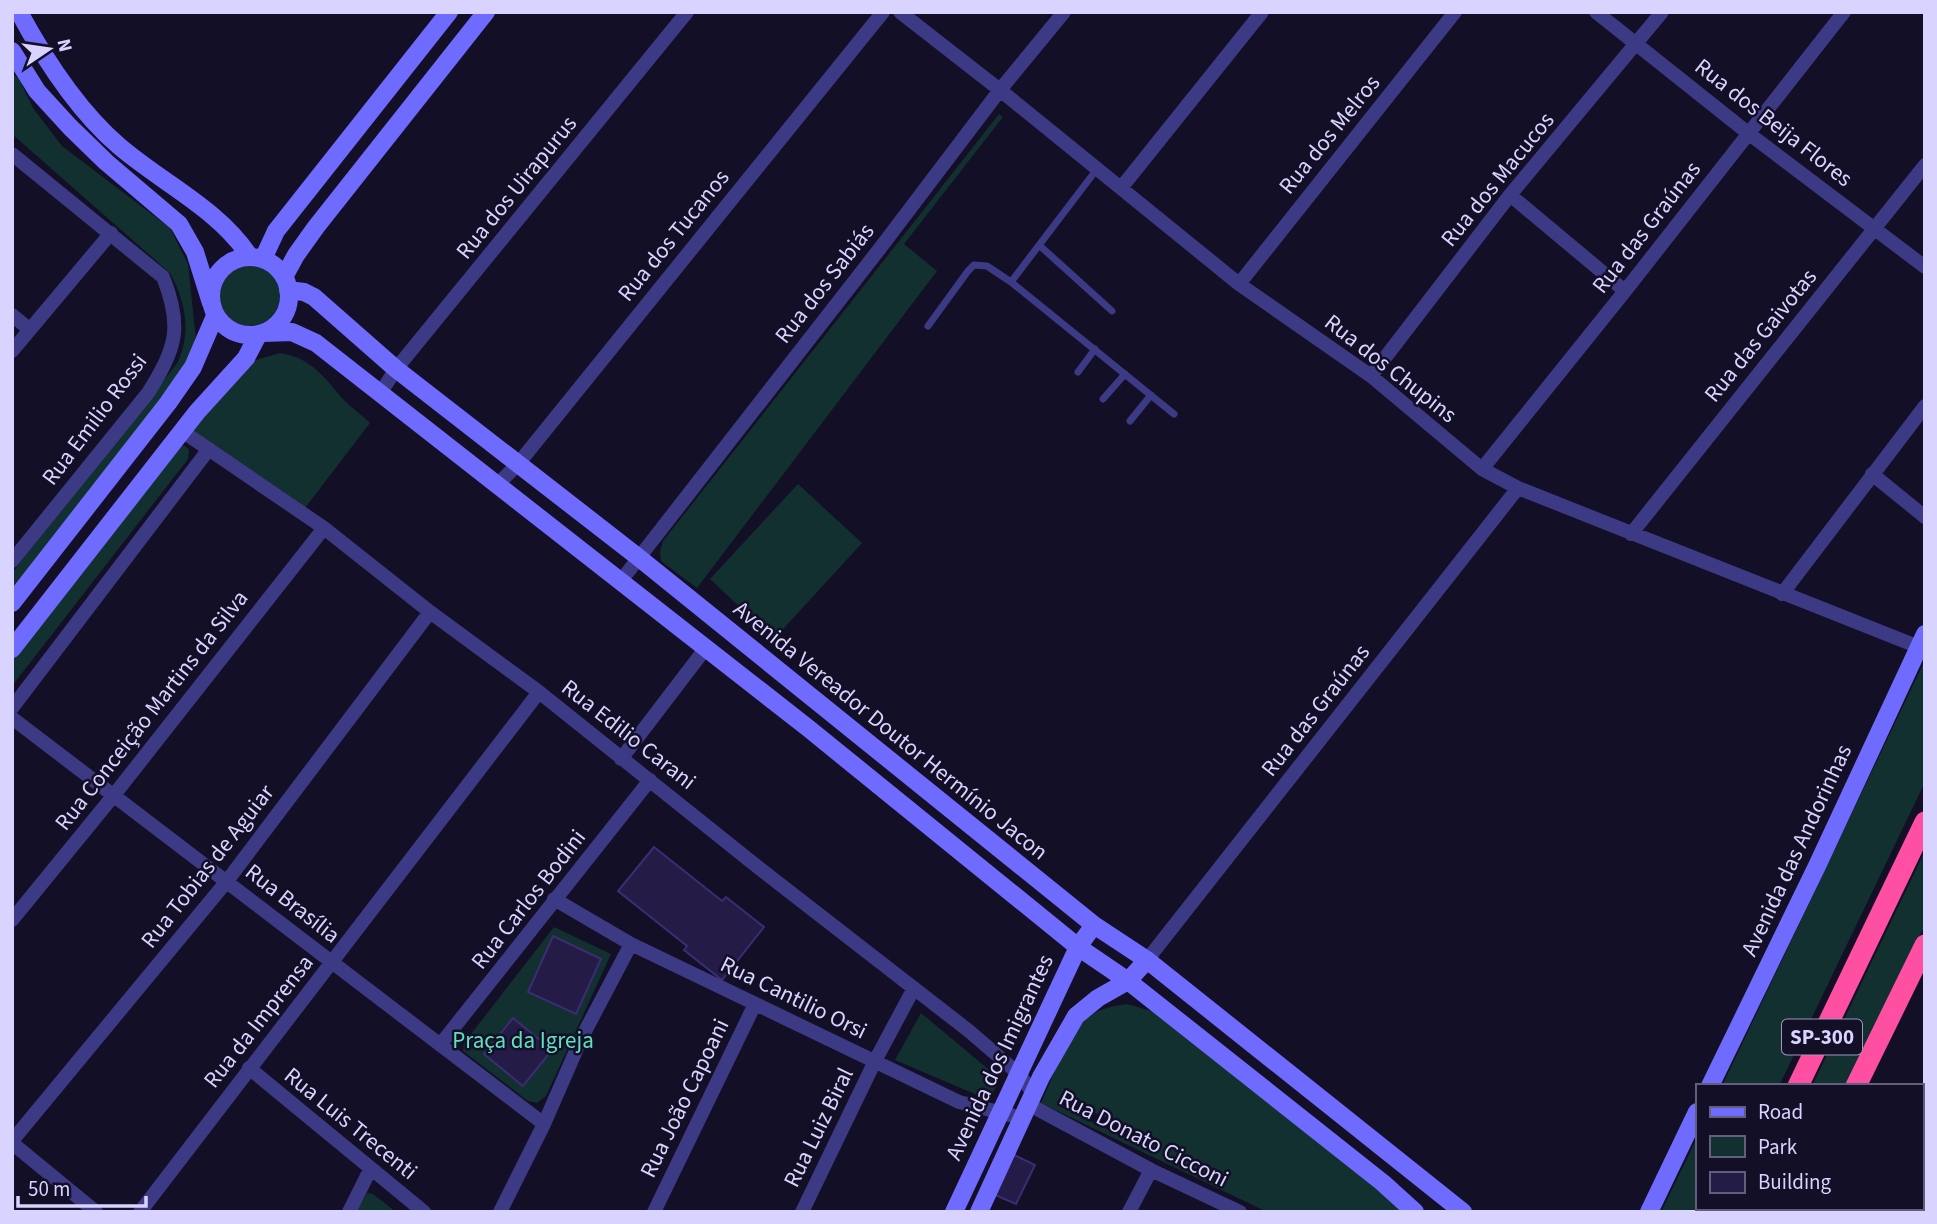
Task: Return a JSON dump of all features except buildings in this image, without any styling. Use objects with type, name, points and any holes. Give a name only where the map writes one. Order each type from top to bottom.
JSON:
[{"type":"highway","name":"SP-300","points":[[1799,1084],[1925,822]]},
{"type":"highway","name":"SP-300","points":[[1857,1084],[1925,945]]},
{"type":"street","points":[[19,12],[58,76],[86,113],[118,145],[220,222],[257,258],[275,267],[286,284]]},
{"type":"street","points":[[257,258],[449,12]]},
{"type":"street","points":[[12,649],[181,431],[246,358],[260,334],[274,327],[283,317],[288,304],[286,284],[296,255],[486,12]]},
{"type":"street","name":"Rua dos Uirapurus","points":[[381,392],[396,369],[687,12]]},
{"type":"street","name":"Rua dos Tucanos","points":[[497,485],[517,464],[883,12]]},
{"type":"street","name":"Rua dos Chupins","points":[[900,12],[1239,284],[1371,376],[1482,469],[1518,488],[1782,594],[1922,640]]},
{"type":"street","name":"Rua dos Sabiás","points":[[620,582],[1000,90],[1064,12]]},
{"type":"street","points":[[1121,188],[1262,12]]},
{"type":"street","name":"Rua dos Melros","points":[[1239,284],[1455,12]]},
{"type":"street","name":"Rua dos Beija Flores","points":[[1596,12],[1925,267]]},
{"type":"street","name":"Rua dos Macucos","points":[[1371,376],[1510,195],[1661,12]]},
{"type":"street","name":"Rua das Graúnas","points":[[1482,469],[1844,12]]},
{"type":"street","points":[[12,51],[37,91],[71,127],[106,162],[179,224],[195,252],[213,309],[223,325],[233,332],[245,335],[292,332],[302,334],[316,343],[808,728],[1078,947],[1128,981],[1383,1183],[1415,1212]]},
{"type":"street","name":"Rua Emilio Rossi","points":[[12,154],[163,276],[173,303],[176,331],[166,365],[148,393],[12,561]]},
{"type":"street","name":"Rua das Gaivotas","points":[[1631,534],[1925,165]]},
{"type":"street","points":[[1510,195],[1625,291]]},
{"type":"street","points":[[12,351],[111,233]]},
{"type":"street","points":[[12,603],[168,403],[192,367],[213,309],[212,286],[220,271],[233,260],[257,258]]},
{"type":"street","name":"Avenida Vereador Doutor Hermínio Jacon","points":[[286,284],[314,297],[396,369],[638,557],[1094,925],[1147,960],[1464,1212]]},
{"type":"street","points":[[12,315],[29,329]]},
{"type":"street","points":[[1782,594],[1925,406]]},
{"type":"street","name":"Rua Edilio Carani","points":[[181,431],[324,528],[430,612],[538,692],[914,988],[1019,1073],[1027,1105]]},
{"type":"street","points":[[12,708],[209,449]]},
{"type":"street","points":[[1872,474],[1925,517]]},
{"type":"street","name":"Rua das Graúnas","points":[[1147,960],[1518,488]]},
{"type":"street","name":"Rua Conceição Martins da Silva","points":[[12,920],[324,528]]},
{"type":"street","name":"Rua Tobias de Aguiar","points":[[12,1142],[227,881],[430,612]]},
{"type":"street","name":"Avenida das Andorinhas","points":[[1711,1084],[1817,866],[1922,640]]},
{"type":"street","points":[[621,759],[705,649]]},
{"type":"street","name":"Rua da Imprensa","points":[[140,1212],[538,692]]},
{"type":"street","name":"Rua Brasília","points":[[12,718],[544,1124]]},
{"type":"street","name":"Rua Carlos Bodini","points":[[440,1045],[650,780]]},
{"type":"street","name":"Rua Cantilio Orsi","points":[[554,899],[631,944],[959,1102],[999,1114],[1027,1105]]},
{"type":"street","name":"Avenida dos Imigrantes","points":[[954,1212],[1078,947],[1094,925]]},
{"type":"street","points":[[500,1212],[544,1124],[582,1037],[631,944]]},
{"type":"street","name":"Avenida dos Imigrantes","points":[[978,1212],[1027,1105],[1076,1016],[1098,998],[1128,981],[1147,960]]},
{"type":"street","name":"Rua Luiz Biral","points":[[802,1212],[875,1060],[914,988]]},
{"type":"street","name":"Rua João Capoani","points":[[654,1212],[755,1004]]},
{"type":"street","name":"Rua Luis Trecenti","points":[[249,1068],[424,1212]]},
{"type":"street","name":"Rua Donato Cicconi","points":[[1027,1105],[1240,1212]]},
{"type":"street","points":[[1649,1212],[1696,1114]]},
{"type":"street","points":[[12,1142],[96,1212]]},
{"type":"street","points":[[349,1212],[370,1170]]},
{"type":"street","points":[[1129,1212],[1152,1170]]},
{"type":"lane","points":[[1011,282],[1097,169]]},
{"type":"lane","points":[[1039,245],[1112,311]]},
{"type":"lane","points":[[928,326],[974,265],[987,266],[1011,282],[1174,414]]},
{"type":"lane","points":[[1078,372],[1095,349]]},
{"type":"lane","points":[[1103,399],[1125,374]]},
{"type":"lane","points":[[1130,421],[1151,395]]},
{"type":"green space","points":[[12,73],[19,79],[33,108],[62,146],[170,228],[188,264],[196,340],[182,376],[12,591],[12,573],[178,362],[184,339],[185,317],[180,295],[170,273],[12,134]]},
{"type":"green space","points":[[999,114],[1003,117],[904,244],[937,271],[697,588],[661,561],[663,541]]},
{"type":"green space","points":[[249,264],[271,273],[280,295],[271,317],[249,326],[227,317],[218,295],[227,273]]},
{"type":"green space","points":[[280,353],[308,363],[370,423],[305,508],[189,431],[252,361]]},
{"type":"green space","points":[[180,445],[189,450],[188,459],[12,686],[12,655]]},
{"type":"green space","points":[[798,484],[862,543],[774,639],[710,579]]},
{"type":"green space","points":[[1925,660],[1925,782],[1780,1084],[1723,1084]]},
{"type":"green space","points":[[1925,851],[1925,925],[1848,1084],[1813,1084]]},
{"type":"green space","name":"Praça da Igreja","points":[[554,927],[611,954],[546,1096],[537,1103],[528,1101],[463,1051],[464,1043]]},
{"type":"green space","points":[[1127,1004],[1155,1012],[1405,1212],[1267,1212],[1041,1103],[1068,1044],[1082,1023],[1099,1011]],"holes":[[[1065,1098],[1143,1136],[1140,1145],[1061,1107]]]},
{"type":"green space","points":[[921,1013],[1000,1079],[989,1100],[895,1060]]},
{"type":"green space","points":[[1696,1140],[1696,1210],[1720,1210],[1661,1212]]},
{"type":"green space","points":[[367,1193],[373,1194],[396,1212],[356,1212]]}]
